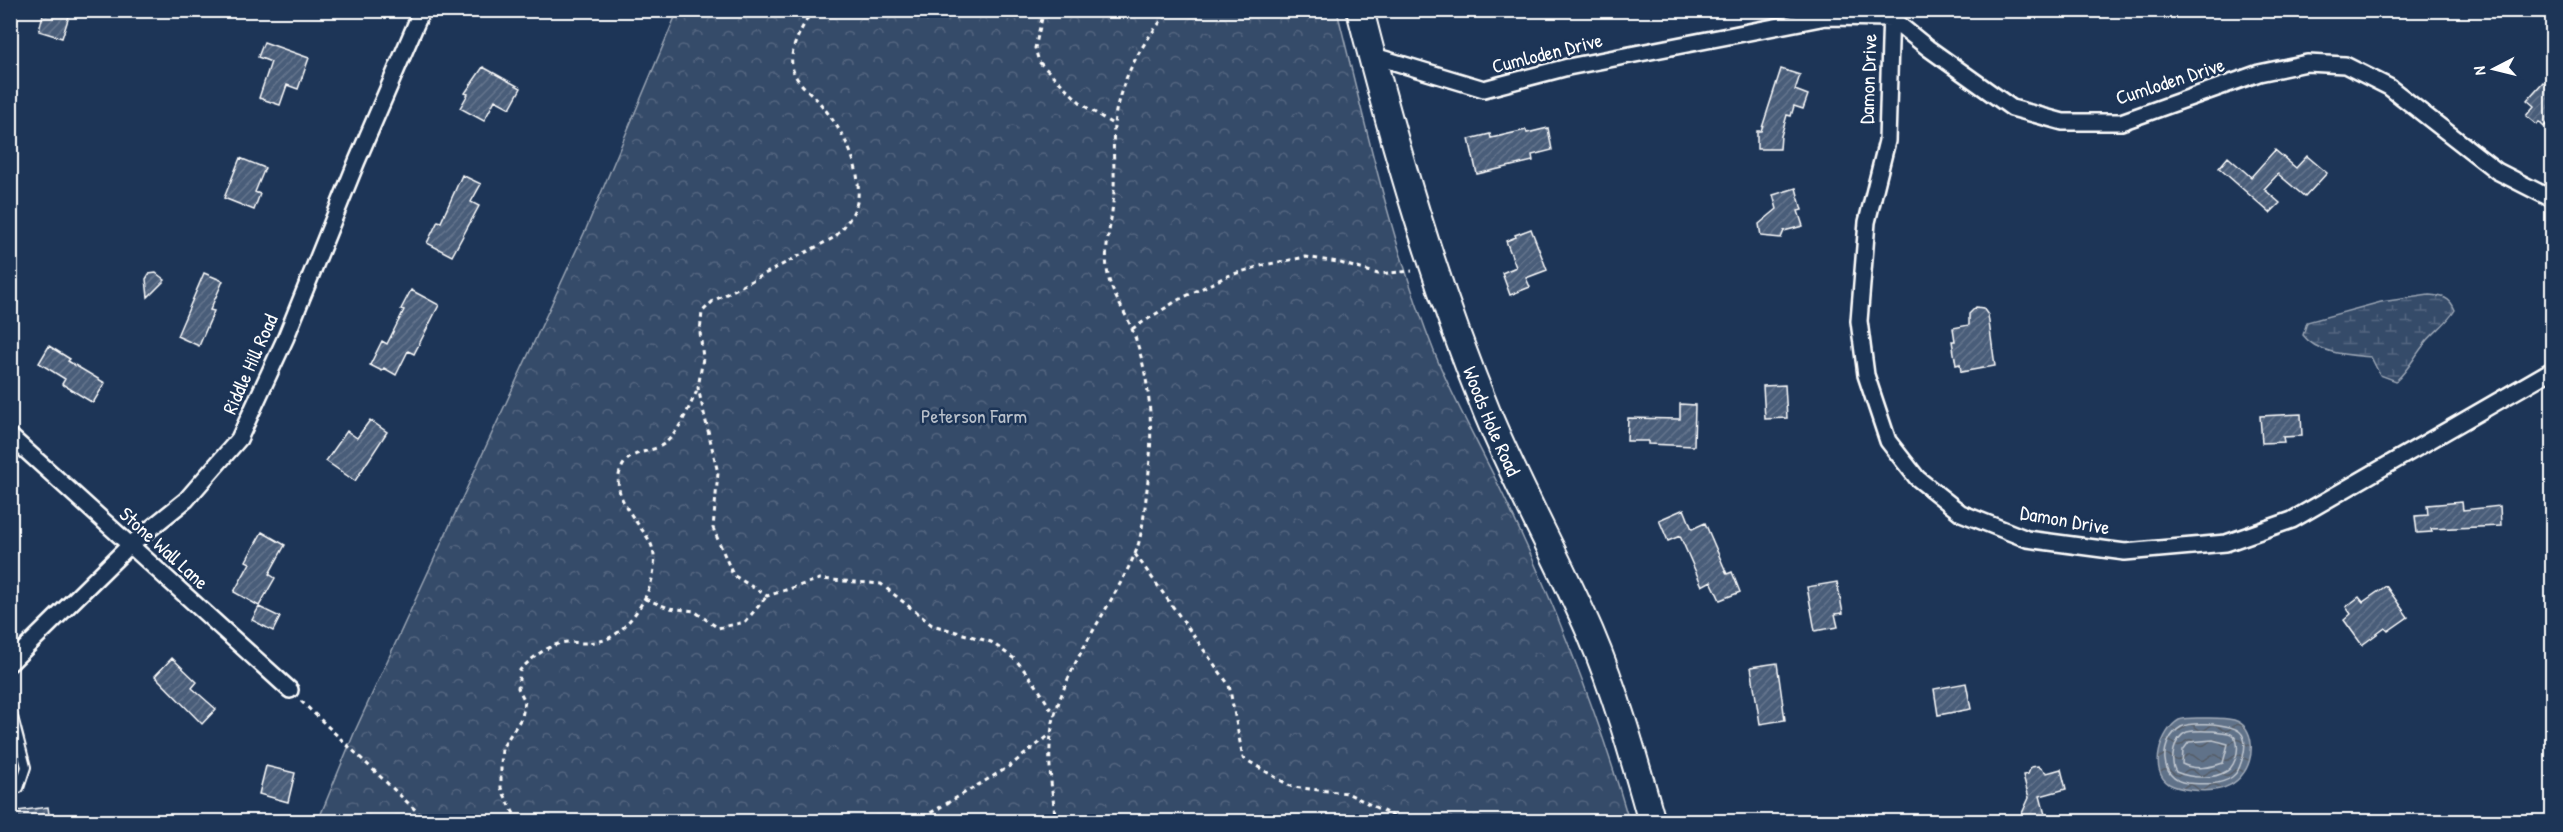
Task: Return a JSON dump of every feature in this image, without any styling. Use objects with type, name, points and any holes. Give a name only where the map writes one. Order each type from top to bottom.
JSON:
[{"type":"highway","name":"Woods Hole Road","points":[[1359,10],[1395,147],[1453,325],[1489,418],[1590,634],[1619,711],[1652,822]]},
{"type":"street","name":"Riddle Hill Road","points":[[10,663],[130,546],[186,500],[239,439],[286,337],[357,161],[422,10]]},
{"type":"street","name":"Cumloden Drive","points":[[1371,55],[1484,89],[1568,67],[1826,17],[1891,14],[1928,48],[2012,108],[2063,122],[2121,122],[2259,73],[2307,63],[2345,65],[2389,87],[2497,171],[2553,200]]},
{"type":"street","name":"Damon Drive","points":[[1891,14],[1887,141],[1867,222],[1859,321],[1866,375],[1888,441],[1917,478],[1961,513],[2027,539],[2125,552],[2226,543],[2292,520],[2553,370]]},
{"type":"street","name":"Stone Wall Lane","points":[[10,436],[290,690]]},
{"type":"lane","points":[[10,705],[26,767],[19,788],[10,789]]},
{"type":"path","points":[[518,822],[501,788],[501,766],[502,748],[522,717],[525,701],[518,688],[520,670],[544,650],[563,642],[586,643],[612,639],[631,619],[645,599],[655,571],[650,542],[635,524],[623,502],[618,483],[622,467],[632,456],[664,444],[675,430],[699,388],[704,358],[700,332],[702,312],[713,301],[835,237],[849,221],[858,199],[856,174],[848,145],[823,106],[803,86],[793,70],[793,52],[812,10]]},
{"type":"path","points":[[1044,10],[1035,48],[1039,62],[1083,105],[1114,125]]},
{"type":"path","points":[[1055,822],[1056,805],[1051,782],[1051,734],[1055,716],[1077,658],[1135,554],[1147,490],[1152,435],[1148,381],[1132,329],[1108,277],[1107,241],[1115,175],[1114,125],[1136,56],[1171,10]]},
{"type":"path","points":[[1132,329],[1178,300],[1227,276],[1264,265],[1306,257],[1338,262],[1378,274],[1434,269]]},
{"type":"path","points":[[699,388],[718,473],[713,528],[733,575],[767,596]]},
{"type":"path","points":[[1135,554],[1229,685],[1243,758],[1292,787],[1347,793],[1405,822]]},
{"type":"path","points":[[645,599],[669,608],[694,611],[717,628],[746,622],[767,596],[820,579],[881,584],[932,625],[991,642],[1016,660],[1036,685],[1055,716]]},
{"type":"path","points":[[290,690],[428,822]]},
{"type":"path","points":[[915,822],[1007,768],[1051,734]]},
{"type":"green space","name":"Peterson Farm","points":[[678,10],[1337,11],[1380,184],[1419,312],[1435,354],[1514,518],[1569,646],[1586,689],[1629,821],[318,821],[355,731],[586,229]]},
{"type":"green space","points":[[2429,295],[2445,298],[2451,302],[2455,310],[2396,381],[2380,375],[2371,357],[2325,350],[2303,335],[2307,322],[2381,302]]},
{"type":"water","points":[[2186,718],[2234,720],[2241,724],[2250,737],[2251,753],[2242,775],[2226,787],[2204,791],[2179,788],[2169,784],[2159,770],[2158,761],[2162,741],[2167,732],[2179,720]]},
{"type":"building","points":[[44,10],[71,10],[62,38],[39,31]]},
{"type":"building","points":[[264,42],[309,58],[298,89],[287,85],[280,105],[259,98],[271,62],[258,57]]},
{"type":"building","points":[[483,67],[521,88],[510,108],[495,100],[484,121],[460,108],[468,94],[465,93]]},
{"type":"building","points":[[1781,69],[1800,75],[1795,90],[1808,95],[1803,109],[1794,106],[1791,116],[1787,115],[1780,149],[1757,149],[1757,131],[1761,131]]},
{"type":"building","points":[[2543,82],[2553,90],[2553,117],[2544,127],[2539,122],[2537,125],[2526,116],[2534,106],[2527,100]]},
{"type":"building","points":[[1548,128],[1552,150],[1532,155],[1533,161],[1477,174],[1469,139],[1490,134],[1491,138],[1526,130],[1527,133]]},
{"type":"building","points":[[2275,150],[2296,168],[2307,156],[2327,173],[2305,197],[2278,174],[2264,189],[2280,203],[2270,213],[2219,168],[2228,157],[2251,177]]},
{"type":"building","points":[[240,158],[265,168],[255,192],[260,194],[254,210],[224,198]]},
{"type":"building","points":[[462,175],[481,184],[471,202],[479,206],[452,256],[427,243],[438,221],[441,222]]},
{"type":"building","points":[[1796,188],[1802,210],[1798,211],[1803,226],[1784,231],[1781,238],[1761,236],[1759,224],[1777,209],[1773,195]]},
{"type":"building","points":[[1531,229],[1547,270],[1526,278],[1530,287],[1510,295],[1502,273],[1516,267],[1506,241]]},
{"type":"building","points":[[156,273],[165,280],[148,297],[146,279],[149,274]]},
{"type":"building","points":[[204,273],[223,281],[210,310],[214,311],[199,346],[177,336]]},
{"type":"building","points":[[411,290],[439,305],[414,354],[408,351],[396,375],[384,368],[382,371],[370,365],[382,341],[387,344]]},
{"type":"building","points":[[1976,307],[1983,308],[1988,315],[1995,366],[1961,372],[1960,364],[1956,365],[1952,341],[1955,341],[1953,328],[1969,325],[1969,314]]},
{"type":"building","points":[[49,346],[70,359],[68,361],[105,383],[93,403],[62,384],[65,379],[39,363]]},
{"type":"building","points":[[1785,385],[1787,418],[1765,419],[1763,386]]},
{"type":"building","points":[[1680,404],[1695,405],[1694,446],[1627,441],[1628,418],[1680,419]]},
{"type":"building","points":[[2301,414],[2302,436],[2283,437],[2284,442],[2262,443],[2260,416]]},
{"type":"building","points":[[370,420],[387,432],[355,481],[326,461],[347,431],[357,438]]},
{"type":"building","points":[[2462,502],[2463,510],[2500,506],[2501,526],[2431,529],[2432,532],[2417,533],[2415,516],[2428,515],[2427,505]]},
{"type":"building","points":[[1684,509],[1692,529],[1705,523],[1727,574],[1732,572],[1740,592],[1720,600],[1711,581],[1702,586],[1680,536],[1668,541],[1659,520]]},
{"type":"building","points":[[262,532],[285,545],[269,574],[275,578],[259,606],[234,592],[250,563],[246,561]]},
{"type":"building","points":[[1837,582],[1843,613],[1835,614],[1838,627],[1815,631],[1807,587]]},
{"type":"building","points":[[2386,586],[2408,617],[2388,631],[2385,628],[2362,645],[2344,620],[2351,614],[2346,607],[2359,597],[2363,602]]},
{"type":"building","points":[[259,607],[280,617],[273,631],[252,620]]},
{"type":"building","points":[[172,658],[197,682],[192,688],[216,709],[202,724],[155,676]]},
{"type":"building","points":[[1777,663],[1785,720],[1760,724],[1751,667]]},
{"type":"building","points":[[1966,683],[1971,709],[1938,715],[1934,689]]},
{"type":"building","points":[[266,766],[295,773],[288,802],[259,794]]},
{"type":"building","points":[[2038,766],[2047,773],[2061,769],[2066,789],[2040,796],[2047,822],[2018,822],[2029,798],[2023,775],[2028,774],[2031,767]]},
{"type":"building","points":[[48,807],[50,822],[10,822],[10,812]]}]
